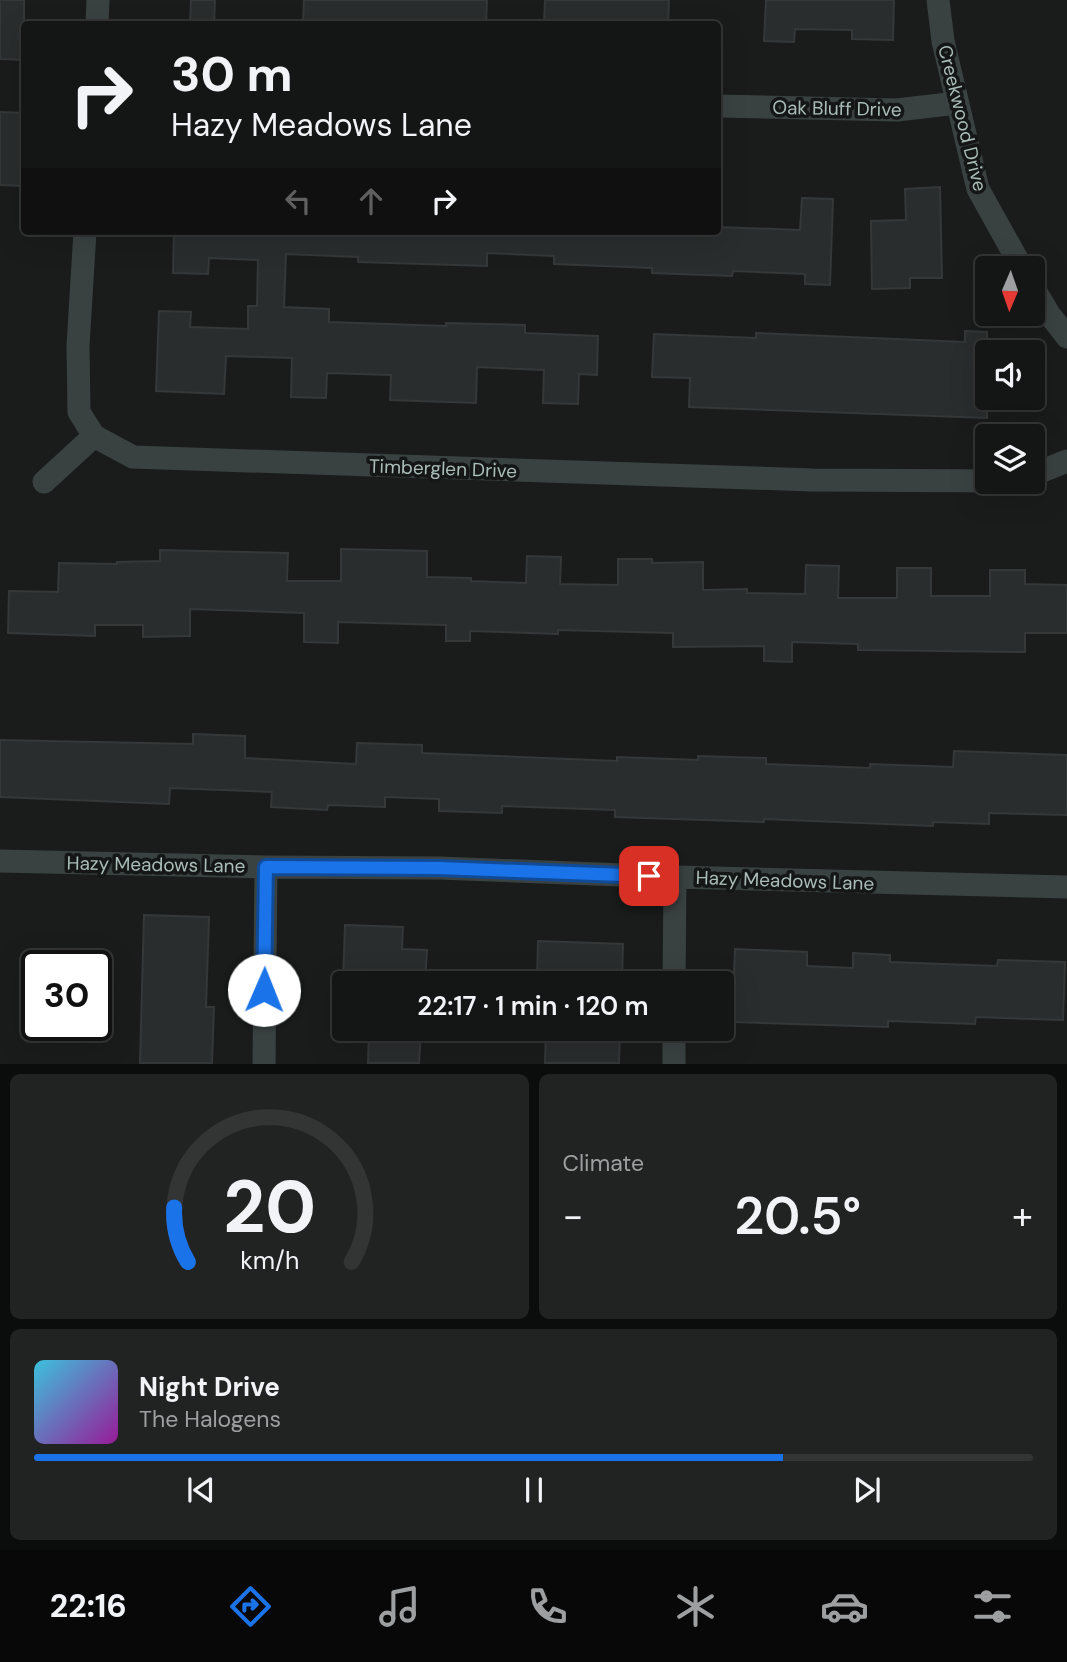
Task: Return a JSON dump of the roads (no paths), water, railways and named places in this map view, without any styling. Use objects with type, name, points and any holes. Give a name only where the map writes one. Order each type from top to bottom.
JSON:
[{"type":"street","points":[[97,21],[98,0]]},
{"type":"street","name":"Creekwood Drive","points":[[938,0],[943,41],[978,189],[1015,256]]},
{"type":"street","name":"Oak Bluff Drive","points":[[721,106],[897,110],[957,103]]},
{"type":"street","points":[[44,482],[94,436],[79,412],[78,346],[85,235]]},
{"type":"street","points":[[1045,307],[1067,337]]},
{"type":"street","name":"Timberglen Drive","points":[[94,436],[133,457],[812,480],[975,481]]},
{"type":"street","points":[[1045,470],[1067,461]]},
{"type":"street","name":"Hazy Meadows Lane","points":[[0,861],[439,868],[1067,887]]},
{"type":"street","points":[[264,1063],[266,867]]},
{"type":"street","points":[[674,971],[675,877]]},
{"type":"street","points":[[674,1041],[674,1063]]}]
